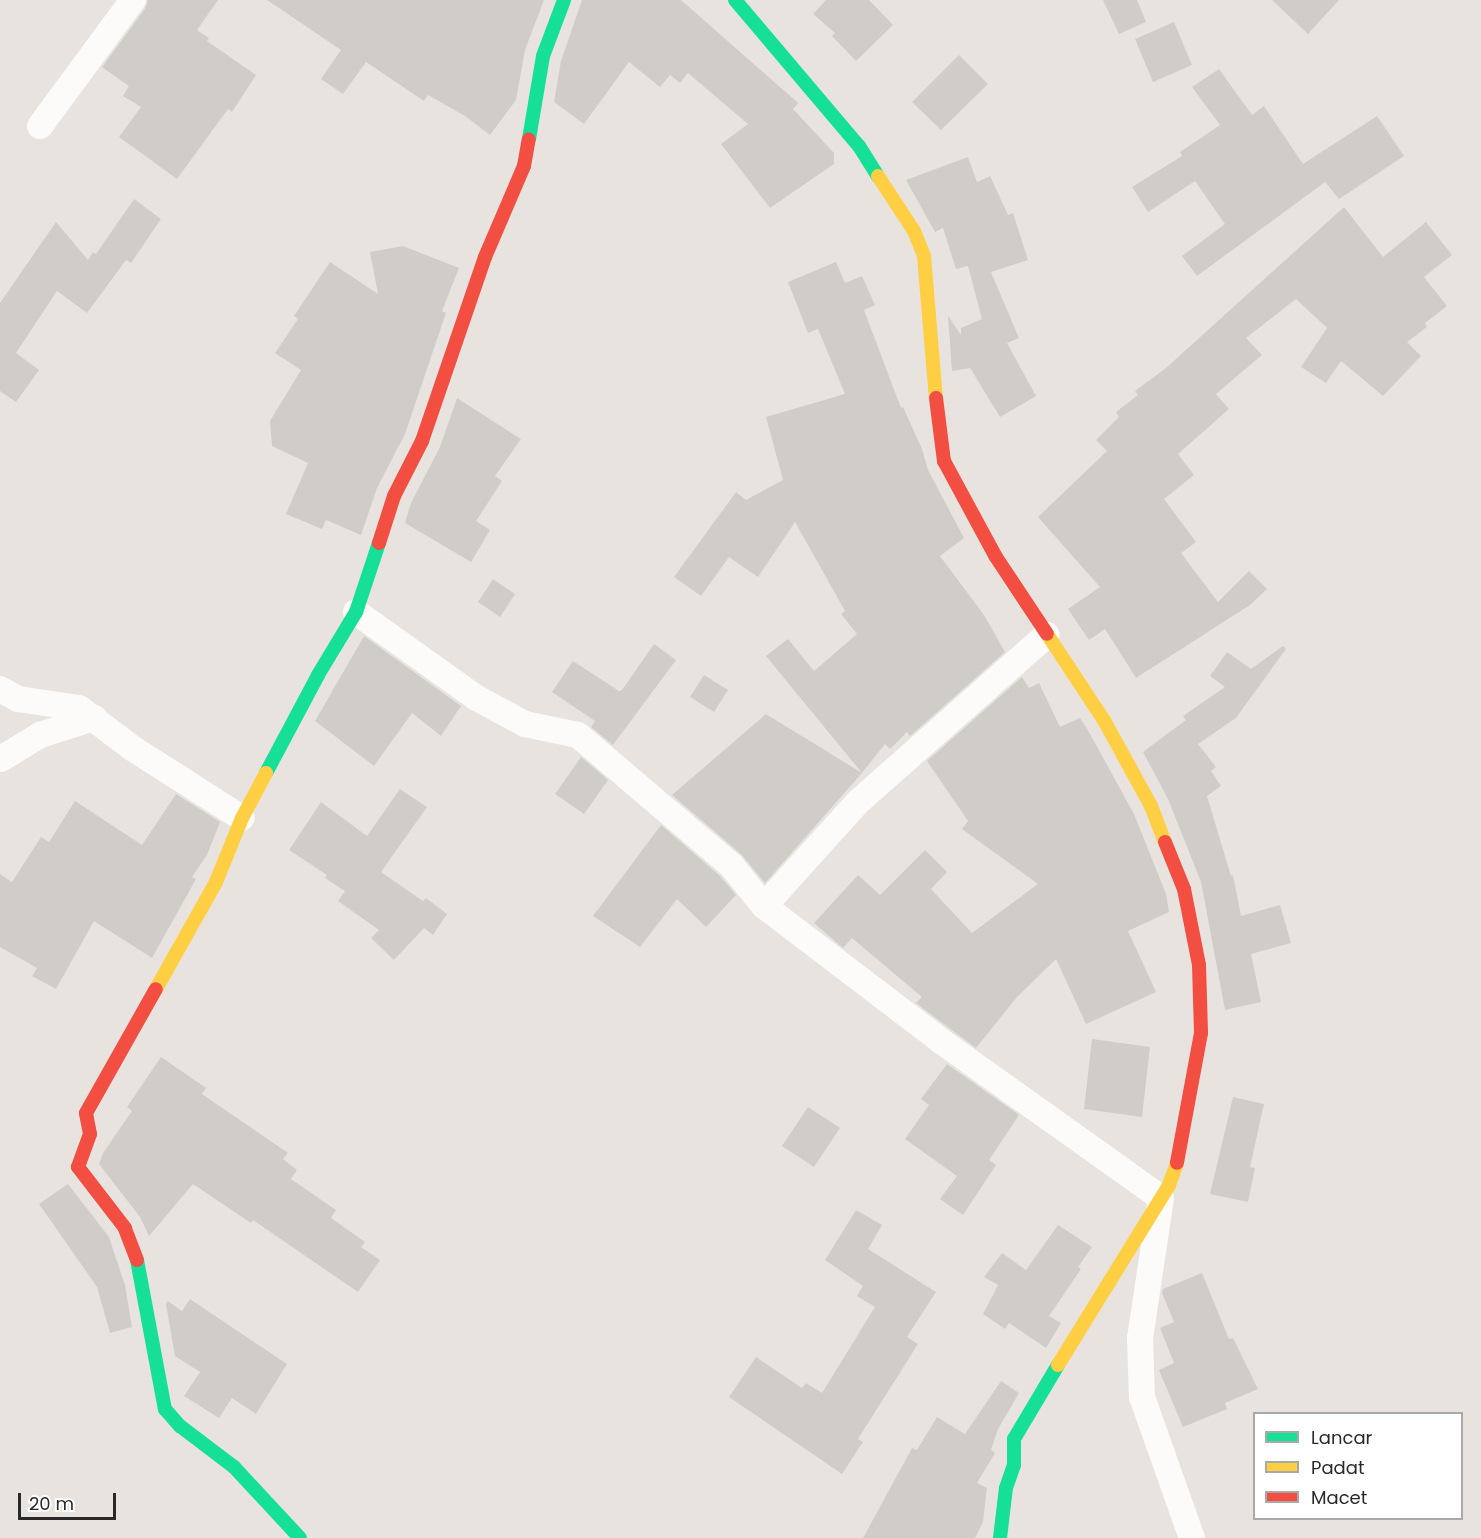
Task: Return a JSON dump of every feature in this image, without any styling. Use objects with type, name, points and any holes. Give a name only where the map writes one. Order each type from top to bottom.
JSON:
[{"type":"street","points":[[40,126],[133,0]]},
{"type":"street","points":[[300,1538],[234,1467],[168,1414],[143,1281],[134,1250],[125,1228],[78,1167],[90,1134],[86,1123],[87,1107],[216,882],[242,818],[318,675],[356,612],[394,496],[422,441],[485,257],[524,166],[543,56],[564,0]]},
{"type":"street","points":[[735,0],[859,146],[914,231],[924,256],[939,437],[944,461],[996,557],[1105,722],[1151,806],[1184,889],[1199,965],[1201,1033],[1179,1158],[1161,1198],[1112,1274],[1014,1438],[1014,1465],[1006,1488],[1000,1538]]},
{"type":"street","points":[[356,612],[495,708],[525,724],[578,735],[731,865],[764,906],[941,1041],[1161,1198]]},
{"type":"street","points":[[764,906],[858,802],[1047,636]]},
{"type":"street","points":[[0,689],[18,699],[79,708],[132,748],[242,818]]},
{"type":"street","points":[[1,759],[40,735],[94,718]]},
{"type":"street","points":[[1161,1198],[1140,1338],[1142,1397],[1192,1538]]},
{"type":"building","points":[[148,0],[218,0],[197,30],[209,38],[207,41],[256,75],[232,112],[228,109],[177,179],[119,137],[141,107],[123,96],[129,86],[102,67],[145,9]]},
{"type":"building","points":[[267,0],[544,0],[525,50],[516,100],[490,135],[465,116],[428,95],[424,101],[366,62],[343,94],[321,79],[341,50]]},
{"type":"building","points":[[582,0],[681,0],[798,103],[793,109],[834,153],[834,164],[770,208],[721,144],[748,124],[688,73],[680,83],[670,75],[660,87],[629,62],[584,124],[554,102],[561,61]]},
{"type":"building","points":[[826,0],[869,0],[893,25],[856,61],[832,36],[835,33],[813,14]]},
{"type":"building","points":[[1103,0],[1137,0],[1146,22],[1119,34]]},
{"type":"building","points":[[1272,0],[1339,0],[1308,34]]},
{"type":"building","points":[[1174,22],[1192,65],[1153,82],[1135,39]]},
{"type":"building","points":[[959,55],[988,84],[941,130],[912,102]]},
{"type":"building","points":[[1219,69],[1252,115],[1264,106],[1303,164],[1377,116],[1404,156],[1339,199],[1325,182],[1197,276],[1182,256],[1225,224],[1195,181],[1148,212],[1132,187],[1182,156],[1180,152],[1220,125],[1192,87]]},
{"type":"building","points":[[968,157],[977,182],[990,176],[1008,215],[1013,213],[1028,260],[991,272],[1019,338],[1007,343],[1036,396],[1000,417],[970,368],[952,371],[948,316],[961,335],[961,328],[982,319],[968,266],[956,269],[943,228],[935,232],[906,180]]},
{"type":"building","points":[[134,199],[161,219],[131,263],[126,260],[87,313],[57,291],[16,353],[39,370],[16,402],[0,391],[0,303],[56,222],[88,260],[93,252],[96,254]]},
{"type":"building","points":[[1344,207],[1383,257],[1426,222],[1452,255],[1424,277],[1447,306],[1425,323],[1427,327],[1407,342],[1421,356],[1383,396],[1341,361],[1326,383],[1301,367],[1327,328],[1296,299],[1246,338],[1262,355],[1216,394],[1229,409],[1178,454],[1194,475],[1164,499],[1196,542],[1181,553],[1218,602],[1249,571],[1267,589],[1250,605],[1136,678],[1105,629],[1089,640],[1068,609],[1100,587],[1038,517],[1107,451],[1096,440],[1119,417],[1116,412],[1138,395],[1135,391],[1166,368]]},
{"type":"building","points":[[403,246],[459,268],[442,311],[446,313],[405,434],[377,488],[361,535],[326,520],[322,529],[286,514],[308,463],[272,446],[270,421],[301,370],[275,353],[298,319],[294,316],[330,262],[378,294],[370,252]]},
{"type":"building","points":[[836,262],[845,283],[862,276],[875,305],[864,310],[901,408],[903,407],[922,449],[928,470],[964,538],[940,556],[984,615],[1005,652],[910,736],[907,732],[890,749],[885,744],[862,773],[766,656],[788,639],[814,671],[857,634],[841,614],[845,611],[795,522],[758,577],[729,557],[701,596],[674,577],[736,492],[746,500],[783,480],[766,417],[845,394],[818,329],[808,333],[788,282]]},
{"type":"building","points":[[457,398],[521,439],[495,476],[502,481],[476,521],[490,530],[471,562],[405,523],[411,503],[440,447]]},
{"type":"building","points":[[493,579],[515,594],[500,617],[478,602]]},
{"type":"building","points":[[364,636],[461,706],[441,736],[412,713],[374,766],[315,721]]},
{"type":"building","points":[[654,644],[676,660],[613,745],[591,727],[595,721],[552,692],[573,661],[619,691],[622,690]]},
{"type":"building","points":[[1283,646],[1286,649],[1236,718],[1198,744],[1216,767],[1211,771],[1221,786],[1207,796],[1231,876],[1233,875],[1241,916],[1280,905],[1291,943],[1251,954],[1261,1002],[1225,1010],[1201,882],[1168,799],[1143,752],[1186,720],[1183,716],[1225,687],[1210,676],[1227,652],[1251,669]]},
{"type":"building","points":[[704,675],[728,690],[714,712],[690,697]]},
{"type":"building","points":[[1022,677],[1029,688],[1039,683],[1060,727],[1080,718],[1089,732],[1134,814],[1166,894],[1169,912],[1128,931],[1156,992],[1086,1024],[1056,959],[1017,997],[976,1048],[916,1003],[922,997],[852,938],[843,948],[814,923],[858,875],[880,895],[925,850],[947,872],[931,889],[972,933],[1038,884],[962,829],[968,821],[927,761]]},
{"type":"building","points":[[766,714],[862,773],[765,883],[741,854],[672,795]]},
{"type":"building","points":[[581,757],[608,780],[584,814],[555,794]]},
{"type":"building","points":[[400,789],[427,807],[381,872],[423,901],[426,898],[447,914],[433,935],[424,928],[394,960],[371,938],[379,930],[338,901],[345,891],[325,878],[327,875],[289,850],[321,802],[367,836]]},
{"type":"building","points":[[176,794],[220,822],[207,855],[192,877],[196,879],[152,958],[94,921],[56,989],[32,976],[37,968],[0,947],[0,874],[12,882],[41,837],[49,842],[75,801],[142,845]]},
{"type":"building","points":[[661,825],[720,876],[736,895],[706,927],[677,899],[640,947],[593,916]]},
{"type":"building","points":[[1092,1039],[1150,1047],[1142,1117],[1084,1109]]},
{"type":"building","points":[[161,1057],[206,1088],[202,1094],[288,1153],[283,1159],[297,1170],[291,1179],[336,1210],[331,1218],[365,1242],[361,1247],[380,1260],[358,1292],[253,1220],[251,1223],[193,1184],[149,1236],[140,1217],[99,1164],[103,1153],[132,1111],[127,1107]]},
{"type":"building","points":[[947,1064],[1019,1115],[989,1160],[996,1165],[963,1215],[940,1199],[957,1176],[905,1139],[929,1105],[921,1099]]},
{"type":"building","points":[[1233,1097],[1264,1104],[1250,1167],[1255,1168],[1248,1202],[1210,1194]]},
{"type":"building","points":[[808,1107],[840,1128],[814,1167],[782,1146]]},
{"type":"building","points":[[68,1184],[109,1237],[125,1285],[132,1327],[110,1333],[97,1287],[39,1204]]},
{"type":"building","points":[[856,1210],[882,1225],[868,1249],[936,1292],[907,1337],[918,1344],[858,1439],[863,1442],[842,1474],[729,1397],[756,1357],[802,1388],[806,1383],[822,1393],[875,1307],[857,1296],[863,1286],[825,1260]]},
{"type":"building","points":[[1058,1225],[1092,1247],[1078,1267],[1081,1269],[1049,1316],[1061,1323],[1046,1348],[1009,1323],[1005,1329],[983,1314],[998,1285],[984,1277],[1002,1253],[1026,1270]]},
{"type":"building","points":[[1202,1273],[1229,1339],[1233,1338],[1258,1389],[1225,1403],[1227,1409],[1183,1427],[1159,1370],[1174,1363],[1160,1328],[1174,1322],[1162,1293],[1163,1289]]},
{"type":"building","points":[[190,1299],[287,1364],[256,1414],[232,1398],[219,1418],[184,1396],[200,1372],[175,1356],[166,1304],[168,1301],[182,1311]]},
{"type":"building","points":[[1001,1381],[1019,1393],[998,1429],[991,1450],[995,1453],[977,1483],[987,1488],[983,1522],[975,1538],[863,1538],[912,1448],[917,1450],[937,1417],[965,1434]]},
{"type":"traffic: fast","points":[[529,139],[543,56],[564,0]]},
{"type":"traffic: fast","points":[[735,0],[859,146],[878,176]]},
{"type":"traffic: fast","points":[[266,773],[318,675],[356,612],[379,543]]},
{"type":"traffic: fast","points":[[137,1260],[165,1409],[180,1426],[234,1467],[300,1538]]},
{"type":"traffic: fast","points":[[1000,1538],[1006,1488],[1014,1465],[1014,1439],[1058,1365]]},
{"type":"traffic: slow","points":[[878,176],[914,231],[924,256],[936,398]]},
{"type":"traffic: slow","points":[[1047,634],[1105,722],[1151,806],[1165,842]]},
{"type":"traffic: slow","points":[[156,989],[216,882],[242,818],[266,773]]},
{"type":"traffic: slow","points":[[1058,1365],[1169,1185],[1177,1163]]},
{"type":"traffic: jam","points":[[379,543],[394,496],[422,441],[485,257],[524,166],[529,139]]},
{"type":"traffic: jam","points":[[936,398],[944,461],[996,557],[1047,634]]},
{"type":"traffic: jam","points":[[1165,842],[1184,889],[1199,965],[1201,1033],[1177,1163]]},
{"type":"traffic: jam","points":[[137,1260],[125,1228],[78,1167],[90,1134],[86,1113],[156,989]]}]
